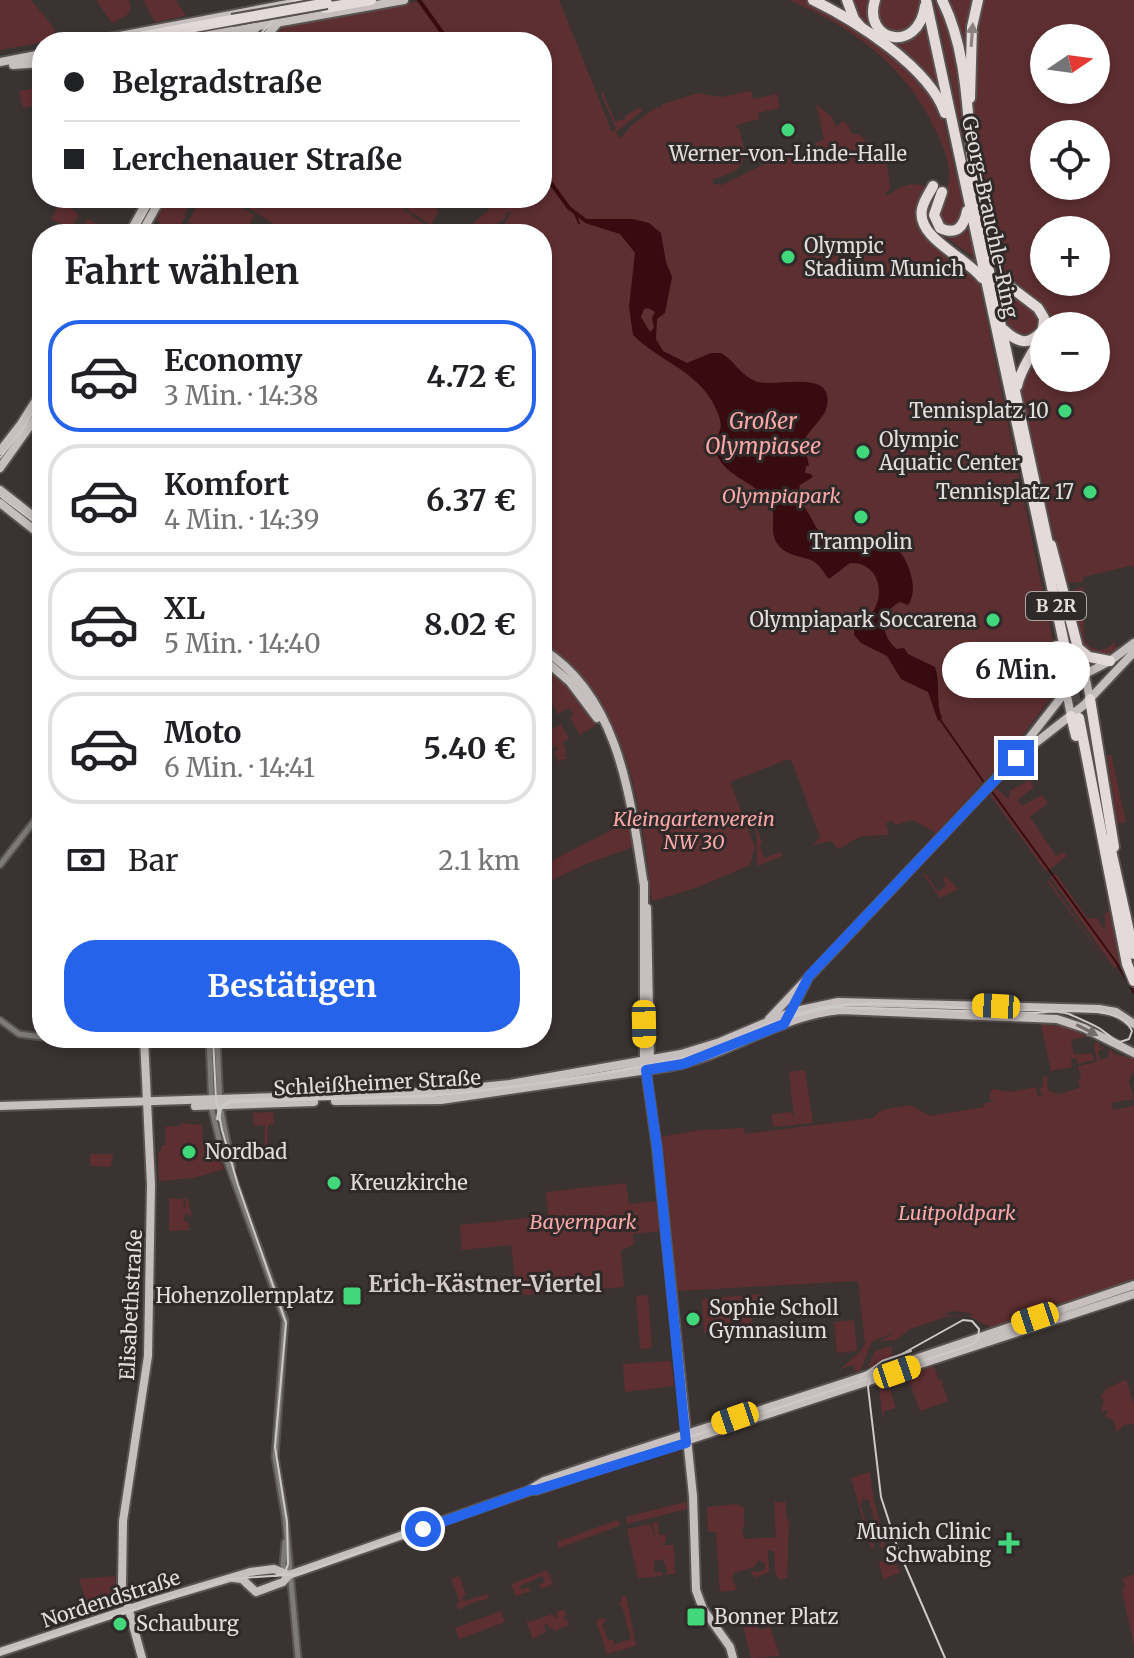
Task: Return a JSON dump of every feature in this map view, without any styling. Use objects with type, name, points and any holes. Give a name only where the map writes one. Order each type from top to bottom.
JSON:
[{"type":"highway","points":[[299,1],[311,0]]},
{"type":"highway","points":[[195,32],[343,0]]},
{"type":"highway","points":[[326,5],[371,0]]},
{"type":"highway","name":"B 2R","points":[[813,0],[903,58],[925,78],[941,102],[954,139]]},
{"type":"highway","points":[[847,0],[854,19],[866,33]]},
{"type":"highway","points":[[875,0],[872,12],[877,27],[884,34],[898,37],[910,34],[919,27],[929,0]]},
{"type":"highway","name":"Georg-Brauchle-Ring","points":[[929,0],[954,139],[972,201],[985,281],[1044,536]]},
{"type":"highway","name":"Georg-Brauchle-Ring","points":[[929,0],[972,201],[1004,330],[1073,682]]},
{"type":"highway","name":"B 2R","points":[[942,0],[954,29],[960,62],[972,201]]},
{"type":"highway","points":[[968,127],[971,39],[978,0]]},
{"type":"highway","points":[[186,32],[229,26]]},
{"type":"highway","points":[[935,190],[934,215],[937,225],[943,229],[952,231],[961,227],[972,201]]},
{"type":"highway","points":[[935,190],[928,220],[934,231],[973,260]]},
{"type":"highway","points":[[935,190],[921,214],[926,231],[974,267],[985,281]]},
{"type":"highway","points":[[1000,279],[1040,312]]},
{"type":"highway","points":[[1004,330],[1022,342],[1030,340]]},
{"type":"highway","points":[[1016,389],[1019,374],[1030,354]]},
{"type":"highway","points":[[1044,536],[1078,648],[1073,682]]},
{"type":"highway","points":[[1078,648],[1089,657],[1110,661]]},
{"type":"highway","points":[[1083,707],[1102,839],[1134,969]]},
{"type":"highway","points":[[1083,707],[1115,861],[1127,964],[1134,981]]},
{"type":"highway","points":[[1083,707],[1115,861]]},
{"type":"highway","points":[[1125,932],[1134,946]]},
{"type":"highway","points":[[1125,932],[1134,954]]},
{"type":"main road","points":[[207,32],[229,26],[278,23],[404,0]]},
{"type":"main road","points":[[137,32],[299,1]]},
{"type":"main road","points":[[270,32],[299,1]]},
{"type":"main road","points":[[278,23],[280,3]]},
{"type":"main road","points":[[253,32],[280,3]]},
{"type":"main road","points":[[229,26],[231,32]]},
{"type":"main road","points":[[0,65],[32,60]]},
{"type":"main road","points":[[0,65],[32,61]]},
{"type":"main road","points":[[0,451],[32,407]]},
{"type":"main road","points":[[0,468],[32,423]]},
{"type":"main road","points":[[0,490],[32,515]]},
{"type":"main road","points":[[0,503],[32,528]]},
{"type":"main road","points":[[765,1022],[1010,763],[1073,682],[1134,643]]},
{"type":"main road","points":[[1010,763],[1083,707],[1134,652]]},
{"type":"main road","points":[[552,657],[580,681],[596,704],[632,806],[644,883],[647,1064],[693,1496],[696,1590],[699,1602],[730,1647],[733,1658]]},
{"type":"main road","points":[[552,668],[586,701],[610,739]]},
{"type":"main road","points":[[1073,682],[1083,707]]},
{"type":"main road","points":[[1073,682],[1083,707]]},
{"type":"main road","points":[[1073,682],[1074,704],[1083,707]]},
{"type":"main road","points":[[784,1024],[809,976]]},
{"type":"main road","points":[[804,986],[809,999],[819,1005]]},
{"type":"main road","name":"Schleißheimer Straße","points":[[0,1106],[216,1102],[473,1088],[524,1082],[647,1064],[703,1048],[791,1012],[819,1005],[885,1002],[1099,1009],[1116,1012],[1134,1024]]},
{"type":"main road","name":"Schleißheimer Straße","points":[[647,1064],[683,1064],[813,1014],[850,1009],[1046,1017],[1071,1022],[1133,1051]]},
{"type":"main road","name":"Elisabethstraße","points":[[142,1658],[127,1609],[122,1572],[123,1521],[148,1356],[151,1203],[144,1048]]},
{"type":"main road","points":[[232,1578],[245,1582],[257,1592],[283,1582],[289,1575],[531,1490],[1000,1334],[1134,1285]]},
{"type":"main road","points":[[1000,1334],[1134,1294]]},
{"type":"main road","points":[[281,1567],[289,1575]]},
{"type":"main road","name":"Nordendstraße","points":[[0,1652],[127,1609],[250,1572],[281,1567]]},
{"type":"main road","points":[[245,1582],[250,1572]]},
{"type":"street","points":[[0,865],[32,824]]},
{"type":"street","points":[[0,1020],[19,1034],[32,1036]]},
{"type":"street","points":[[210,1048],[223,1151],[285,1320],[274,1447],[286,1530],[298,1658]]},
{"type":"street","points":[[216,1102],[217,1048]]},
{"type":"street","points":[[281,1567],[286,1530]]},
{"type":"green space","points":[[0,0],[31,0],[55,32],[32,32],[32,44],[0,50]]},
{"type":"green space","points":[[96,0],[129,0],[131,8],[127,15],[112,23]]},
{"type":"green space","points":[[143,0],[176,0],[186,16],[155,22]]},
{"type":"green space","name":"Olympiapark","points":[[425,0],[559,0],[612,132],[616,129],[601,94],[603,92],[615,122],[625,119],[640,107],[642,111],[615,133],[621,138],[632,125],[657,107],[659,109],[663,104],[698,93],[721,97],[751,91],[753,99],[777,94],[780,108],[758,113],[759,119],[734,126],[740,130],[742,163],[729,174],[712,179],[714,184],[722,185],[768,162],[795,155],[837,163],[830,152],[816,148],[816,143],[824,139],[816,104],[832,117],[836,128],[842,121],[849,126],[850,132],[862,136],[871,152],[882,157],[887,165],[890,189],[885,193],[887,196],[906,186],[916,184],[927,187],[920,224],[967,265],[979,282],[1061,680],[1003,761],[933,836],[934,832],[913,820],[895,825],[893,821],[886,823],[889,835],[861,836],[838,849],[831,841],[813,845],[820,837],[792,762],[788,759],[730,782],[755,847],[750,865],[696,888],[652,901],[642,829],[626,757],[594,693],[571,666],[552,651],[552,224],[504,224],[512,211],[496,224],[472,224],[490,208],[552,208],[552,32],[280,32],[283,27]]},
{"type":"green space","points":[[789,0],[807,0],[830,13],[914,71],[941,109],[965,214],[961,225],[942,227],[936,209],[949,181],[947,160],[934,127],[908,84],[855,35]]},
{"type":"green space","points":[[849,0],[873,0],[874,24],[899,39],[925,12],[944,103],[865,28]]},
{"type":"green space","points":[[878,0],[922,0],[919,21],[903,33],[886,31],[879,23]]},
{"type":"green space","points":[[934,0],[939,0],[954,39],[970,172]]},
{"type":"green space","points":[[947,0],[977,0],[969,107],[956,21]]},
{"type":"green space","points":[[981,0],[1134,0],[1134,565],[1083,577],[1083,582],[1069,583],[1061,568],[1020,383],[1030,363],[1030,392],[1110,392],[1110,312],[1039,312],[998,276],[979,190],[973,132],[973,54]]},
{"type":"green space","points":[[32,89],[32,106],[23,108],[19,91]]},
{"type":"green space","points":[[57,208],[70,208],[79,214],[73,224],[60,224],[51,219]]},
{"type":"green space","points":[[163,208],[188,208],[181,224],[159,224],[156,220]]},
{"type":"green space","points":[[196,208],[242,208],[254,215],[250,224],[188,222]]},
{"type":"green space","points":[[249,208],[404,208],[424,224],[272,224]]},
{"type":"green space","points":[[407,208],[436,208],[438,212],[429,224]]},
{"type":"green space","points":[[930,217],[937,227],[967,225],[977,267],[973,265],[971,255],[940,233]]},
{"type":"green space","points":[[1001,284],[1037,312],[1030,312],[1030,338],[1027,340],[1009,330]]},
{"type":"green space","points":[[1083,587],[1084,640],[1100,650],[1108,648],[1115,641],[1114,646],[1120,648],[1110,654],[1096,655],[1084,644],[1071,591]]},
{"type":"green space","points":[[552,673],[573,692],[596,725],[580,736],[570,717],[573,715],[570,708],[558,714],[552,703]]},
{"type":"green space","points":[[561,724],[569,739],[563,742],[566,754],[562,756],[568,757],[559,762],[554,752],[558,750],[556,746],[552,748],[552,729]]},
{"type":"green space","points":[[1107,755],[1111,755],[1126,822],[1117,823]]},
{"type":"green space","points":[[1029,780],[1034,787],[1018,800],[1022,806],[1042,795],[1048,803],[1030,817],[1056,856],[1063,852],[1067,856],[1046,872],[990,795],[996,788],[1009,799],[1010,791]]},
{"type":"green space","points":[[750,812],[762,842],[764,858],[781,852],[783,856],[757,866],[757,836]]},
{"type":"green space","points":[[629,821],[633,847],[552,880],[552,861]]},
{"type":"green space","points":[[925,873],[938,892],[946,886],[945,876],[958,889],[940,898]]},
{"type":"green space","points":[[1056,874],[1088,919],[1097,918],[1105,931],[1105,913],[1109,911],[1121,965],[1114,968],[1050,877]]},
{"type":"green space","points":[[1049,880],[1112,970],[1047,881]]},
{"type":"green space","points":[[1041,1024],[1067,1027],[1087,1036],[1071,1040],[1074,1055],[1092,1053],[1094,1060],[1077,1064],[1076,1058],[1071,1059],[1072,1067],[1051,1071]]},
{"type":"green space","name":"Luitpoldpark","points":[[1096,1042],[1100,1044],[1099,1048],[1105,1046],[1098,1052],[1100,1060],[1109,1057],[1108,1048],[1115,1054],[1134,1059],[1134,1070],[1129,1081],[1134,1099],[1111,1103],[1113,1110],[1134,1106],[1134,1281],[992,1328],[969,1316],[972,1315],[970,1313],[951,1311],[943,1315],[962,1315],[945,1317],[910,1329],[896,1340],[879,1342],[894,1333],[872,1341],[861,1370],[856,1372],[853,1365],[840,1369],[865,1344],[858,1281],[677,1291],[664,1153],[661,1152],[659,1137],[701,1130],[744,1128],[745,1134],[872,1118],[882,1110],[910,1105],[930,1116],[984,1107],[985,1103],[995,1101],[989,1099],[992,1089],[1010,1092],[1036,1087],[1037,1095],[1043,1097],[1039,1088],[1043,1087],[1043,1077],[1047,1076],[1048,1091],[1058,1094],[1080,1088],[1078,1066],[1097,1062]]},
{"type":"green space","points":[[805,1070],[813,1123],[773,1127],[772,1114],[792,1112],[794,1118],[789,1072]]},
{"type":"green space","points":[[273,1112],[274,1124],[268,1125],[267,1161],[264,1161],[265,1125],[254,1126],[253,1113]]},
{"type":"green space","name":"Nordbad","points":[[181,1123],[202,1125],[203,1144],[218,1147],[224,1169],[194,1178],[159,1181],[158,1152],[161,1146],[166,1145],[165,1127],[180,1126]]},
{"type":"green space","points":[[90,1154],[113,1154],[111,1167],[90,1166]]},
{"type":"green space","name":"Bayernpark","points":[[626,1183],[629,1204],[656,1201],[660,1231],[633,1234],[634,1245],[621,1250],[624,1287],[527,1295],[516,1293],[511,1245],[462,1250],[460,1225],[548,1216],[546,1192]]},
{"type":"green space","points":[[169,1198],[183,1199],[184,1208],[185,1198],[188,1198],[192,1217],[185,1213],[184,1221],[188,1222],[190,1230],[169,1231]]},
{"type":"green space","points":[[505,1278],[506,1284],[511,1284],[512,1292],[467,1294],[467,1291],[490,1290],[490,1279]]},
{"type":"green space","points":[[761,1294],[762,1308],[751,1310],[753,1329],[704,1333],[702,1299]]},
{"type":"green space","points":[[648,1295],[652,1348],[640,1349],[636,1296]]},
{"type":"green space","points":[[854,1320],[857,1351],[837,1353],[834,1322]]},
{"type":"green space","points":[[892,1346],[892,1357],[867,1369],[875,1351]]},
{"type":"green space","points":[[671,1361],[674,1386],[625,1392],[623,1364]]},
{"type":"green space","points":[[934,1366],[939,1381],[943,1380],[948,1401],[920,1411],[907,1375]]},
{"type":"green space","points":[[1126,1379],[1134,1405],[1134,1424],[1124,1425],[1117,1432],[1113,1420],[1105,1417],[1108,1411],[1101,1411],[1104,1400],[1101,1398],[1105,1390]]},
{"type":"green space","points":[[884,1383],[882,1391],[890,1389],[896,1408],[884,1411],[883,1420],[879,1387]]},
{"type":"green space","points":[[870,1472],[886,1547],[880,1548],[869,1500],[862,1495],[863,1501],[860,1503],[875,1550],[871,1547],[851,1478]]},
{"type":"green space","points":[[686,1502],[687,1509],[627,1524],[626,1517]]},
{"type":"green space","points":[[774,1502],[786,1502],[786,1517],[789,1520],[787,1578],[779,1580],[775,1571],[774,1551],[768,1550],[769,1572],[754,1578],[751,1571],[760,1572],[765,1568],[764,1562],[758,1560],[754,1567],[734,1573],[732,1578],[737,1590],[720,1592],[716,1532],[708,1532],[707,1507],[736,1504],[744,1507],[744,1539],[776,1537]]},
{"type":"green space","points":[[617,1520],[621,1524],[619,1526],[559,1548],[557,1542]]},
{"type":"green space","points":[[664,1520],[658,1522],[659,1535],[666,1535],[666,1543],[662,1545],[674,1545],[675,1574],[664,1574],[668,1572],[662,1556],[662,1560],[654,1561],[654,1572],[662,1572],[662,1576],[638,1578],[627,1529],[650,1524],[657,1541],[652,1523]]},
{"type":"green space","points":[[891,1557],[901,1572],[883,1579],[879,1562]]},
{"type":"green space","points":[[547,1570],[553,1584],[541,1589],[539,1584],[545,1582],[542,1576],[520,1586],[521,1590],[529,1587],[531,1591],[516,1596],[511,1584]]},
{"type":"green space","points":[[1134,1574],[1134,1645],[1122,1579]]},
{"type":"green space","points":[[115,1576],[117,1606],[90,1614],[79,1579]]},
{"type":"green space","points":[[459,1576],[466,1595],[462,1596],[464,1601],[487,1594],[489,1599],[458,1610],[456,1604],[460,1602],[451,1579]]},
{"type":"green space","points":[[626,1596],[636,1646],[607,1654],[596,1620],[607,1618],[602,1624],[608,1640],[614,1640],[613,1645],[631,1639],[622,1606],[619,1606],[622,1597]]},
{"type":"green space","points":[[564,1609],[566,1616],[563,1620],[567,1619],[569,1625],[555,1631],[550,1626],[551,1632],[547,1624],[544,1625],[546,1632],[533,1639],[526,1620],[530,1622],[553,1614],[555,1618],[558,1617],[556,1612]]},
{"type":"green space","points":[[501,1611],[505,1622],[459,1639],[455,1628]]},
{"type":"green space","points":[[759,1621],[759,1630],[770,1627],[780,1656],[751,1658],[743,1626]]},
{"type":"water","name":"Großer Olympiasee","points":[[587,219],[633,219],[649,223],[661,233],[672,277],[665,313],[657,319],[656,339],[663,351],[687,363],[711,353],[721,353],[755,381],[813,383],[822,387],[827,394],[825,411],[804,442],[809,466],[806,466],[805,473],[813,477],[800,485],[801,500],[822,534],[846,541],[884,543],[895,548],[904,558],[913,591],[908,605],[900,602],[888,612],[885,631],[897,649],[904,648],[908,654],[935,667],[942,718],[938,721],[928,692],[901,679],[887,656],[861,643],[854,635],[854,627],[874,610],[877,602],[879,586],[872,572],[859,564],[850,563],[829,579],[813,561],[780,547],[774,536],[769,502],[733,474],[716,453],[715,444],[721,423],[712,401],[696,381],[633,335],[629,307],[635,253],[620,234],[585,223]],"holes":[[[644,309],[655,312],[652,318],[654,328],[650,332],[641,317]]]},
{"type":"waterway","points":[[419,0],[442,32]]},
{"type":"waterway","points":[[552,185],[569,208],[586,221]]},
{"type":"waterway","points":[[575,214],[579,223]]},
{"type":"waterway","points":[[939,718],[983,781]]},
{"type":"waterway","points":[[993,793],[1116,962],[1134,993]]},
{"type":"tunnel","points":[[973,260],[989,271]]},
{"type":"tunnel","points":[[1071,678],[1079,717]]},
{"type":"tram line","points":[[262,32],[292,0]]},
{"type":"tram line","points":[[140,224],[148,208]]},
{"type":"tram line","points":[[0,458],[32,414]]},
{"type":"tram line","points":[[0,496],[32,520]]},
{"type":"tram line","points":[[217,1119],[219,1107],[231,1100],[450,1094],[558,1081],[585,1076],[639,1067],[684,1058],[701,1052],[769,1024],[803,1012],[825,1007],[899,1004],[1052,1011],[1060,1012],[1069,1014],[1120,1042],[1129,1039],[1132,1031],[1126,1022],[1116,1017],[1089,1011],[1059,1011],[1046,1012],[1035,1013],[832,1007],[788,1018],[694,1056],[560,1081],[434,1096],[231,1102],[221,1108],[219,1120]]},
{"type":"tram line","points":[[213,1048],[216,1099],[222,1130],[286,1323],[275,1447],[287,1522],[288,1564],[285,1573],[275,1576]]},
{"type":"tram line","points":[[0,1653],[229,1579],[300,1574],[561,1479],[971,1345],[978,1339],[979,1329],[972,1321],[963,1320],[902,1354]]},
{"type":"tram line","points":[[859,1378],[882,1361],[911,1351]]},
{"type":"tram line","points":[[873,1369],[868,1387],[881,1497],[898,1549],[945,1658]]},
{"type":"place","name":"Werner-von-Linde-Halle","points":[[788,130]]},
{"type":"place","name":"Olympic Stadium Munich","points":[[788,257]]},
{"type":"place","name":"Tennisplatz 10","points":[[1065,411]]},
{"type":"place","name":"Olympic Aquatic Center","points":[[863,452]]},
{"type":"place","name":"Tennisplatz 17","points":[[1090,492]]},
{"type":"place","name":"Trampolin","points":[[861,517]]},
{"type":"place","name":"Olympiapark Soccarena","points":[[993,620]]},
{"type":"place","name":"Nordbad","points":[[189,1152]]},
{"type":"place","name":"Kreuzkirche","points":[[334,1183]]},
{"type":"place","name":"Hohenzollernplatz","points":[[352,1296]]},
{"type":"place","name":"Sophie Scholl Gymnasium","points":[[693,1319]]},
{"type":"place","name":"Munich Clinic Schwabing","points":[[1009,1543]]},
{"type":"place","name":"Bonner Platz","points":[[696,1617]]},
{"type":"place","name":"Schauburg","points":[[120,1624]]},
{"type":"district","name":"Erich-Kästner-Viertel","points":[[485,1284]]},
{"type":"route","points":[[423,1529],[531,1490],[686,1443],[657,1147],[646,1070],[683,1064],[784,1024],[809,976],[1016,758]]},
{"type":"park label","name":"Kleingartenverein NW 30","points":[[694,830]]}]
